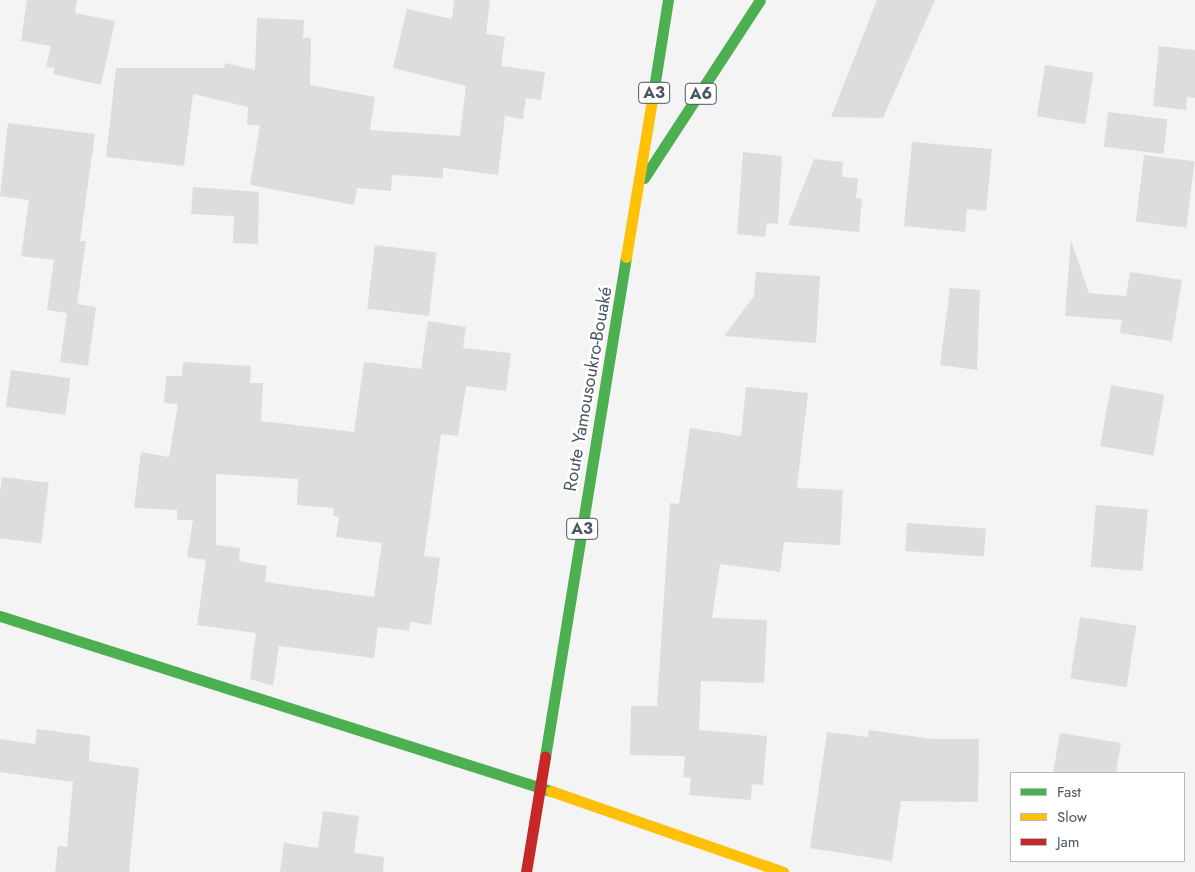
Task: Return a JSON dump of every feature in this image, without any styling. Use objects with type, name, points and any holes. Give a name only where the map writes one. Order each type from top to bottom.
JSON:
[{"type":"main road","name":"Route Yamousoukro-Bouaké","points":[[526,872],[538,787],[640,186],[668,0]]},
{"type":"main road","name":"A6","points":[[640,186],[760,0]]},
{"type":"main road","points":[[0,616],[538,787],[783,872]]},
{"type":"building","points":[[27,0],[77,0],[75,13],[115,21],[101,85],[53,74],[55,68],[46,67],[51,46],[21,41]]},
{"type":"building","points":[[454,0],[490,0],[486,34],[505,37],[501,66],[545,72],[541,100],[526,98],[523,119],[505,116],[498,175],[443,168],[443,178],[392,175],[391,191],[357,188],[354,205],[250,185],[260,125],[247,125],[248,107],[193,94],[184,166],[106,157],[116,68],[224,68],[225,63],[255,70],[257,18],[304,20],[303,38],[311,38],[310,85],[375,97],[370,130],[460,136],[466,86],[393,68],[407,9],[452,19]]},
{"type":"building","points":[[877,0],[935,0],[883,118],[831,117]]},
{"type":"building","points":[[1159,46],[1195,50],[1195,98],[1187,97],[1186,110],[1153,106]]},
{"type":"building","points":[[1045,65],[1093,73],[1085,124],[1037,116]]},
{"type":"building","points":[[1108,112],[1168,119],[1163,154],[1104,147]]},
{"type":"building","points":[[8,123],[95,134],[80,241],[86,241],[77,304],[96,307],[88,366],[60,362],[67,313],[47,310],[54,260],[21,256],[29,200],[0,196]]},
{"type":"building","points":[[912,142],[992,149],[986,211],[967,209],[965,232],[904,226]]},
{"type":"building","points":[[743,152],[782,156],[778,224],[767,223],[765,237],[737,234]]},
{"type":"building","points":[[1144,155],[1195,161],[1186,228],[1136,222]]},
{"type":"building","points":[[814,159],[843,162],[842,177],[858,178],[856,198],[862,199],[859,232],[788,225]]},
{"type":"building","points":[[193,187],[259,192],[258,244],[233,243],[234,216],[191,214]]},
{"type":"building","points":[[1071,240],[1089,293],[1126,296],[1130,272],[1182,280],[1172,341],[1120,333],[1122,320],[1065,316]]},
{"type":"building","points":[[375,245],[437,253],[429,316],[367,309]]},
{"type":"building","points":[[756,272],[820,276],[816,343],[724,336],[754,296]]},
{"type":"building","points":[[950,288],[980,290],[977,370],[940,365]]},
{"type":"building","points":[[428,321],[466,327],[463,348],[511,353],[506,391],[466,386],[458,436],[441,434],[424,556],[440,558],[431,625],[410,622],[409,631],[378,627],[374,658],[279,646],[273,686],[250,679],[256,633],[197,625],[206,560],[187,557],[193,520],[177,520],[177,510],[134,508],[141,452],[169,457],[178,404],[164,403],[166,376],[182,376],[183,362],[251,366],[250,383],[263,383],[261,421],[354,432],[364,362],[421,369]],"holes":[[[216,474],[298,479],[297,505],[334,508],[333,516],[339,517],[336,537],[382,543],[374,597],[265,582],[267,566],[239,561],[240,548],[216,545]]]},
{"type":"building","points":[[11,370],[70,378],[65,415],[6,407]]},
{"type":"building","points":[[1111,385],[1164,394],[1153,455],[1100,446]]},
{"type":"building","points":[[746,387],[808,393],[797,488],[843,490],[840,545],[784,542],[780,572],[720,564],[712,618],[767,620],[764,683],[701,681],[699,730],[767,736],[763,785],[752,784],[751,800],[689,795],[691,778],[683,777],[685,756],[630,755],[631,706],[657,706],[670,503],[679,504],[690,428],[741,436]]},
{"type":"building","points":[[2,477],[49,483],[41,543],[0,538]]},
{"type":"building","points":[[1096,505],[1148,510],[1142,571],[1091,567]]},
{"type":"building","points":[[907,523],[986,529],[984,556],[905,551]]},
{"type":"building","points":[[1080,617],[1136,626],[1127,687],[1070,678]]},
{"type":"building","points":[[37,729],[90,736],[89,761],[139,768],[129,872],[55,872],[58,846],[67,847],[73,782],[0,772],[0,739],[35,744]]},
{"type":"building","points":[[869,730],[931,739],[979,739],[978,802],[901,801],[892,861],[810,848],[827,732],[868,737]]},
{"type":"building","points":[[1060,733],[1121,743],[1116,772],[1053,772]]},
{"type":"building","points":[[323,811],[359,816],[354,853],[384,857],[383,872],[280,872],[284,843],[318,848]]},
{"type":"traffic: fast","points":[[654,88],[668,0]]},
{"type":"traffic: fast","points":[[644,178],[760,0]]},
{"type":"traffic: fast","points":[[545,757],[626,257]]},
{"type":"traffic: fast","points":[[0,616],[551,791]]},
{"type":"traffic: slow","points":[[626,257],[654,88]]},
{"type":"traffic: slow","points":[[551,791],[783,872]]},
{"type":"traffic: jam","points":[[526,872],[545,757]]}]
